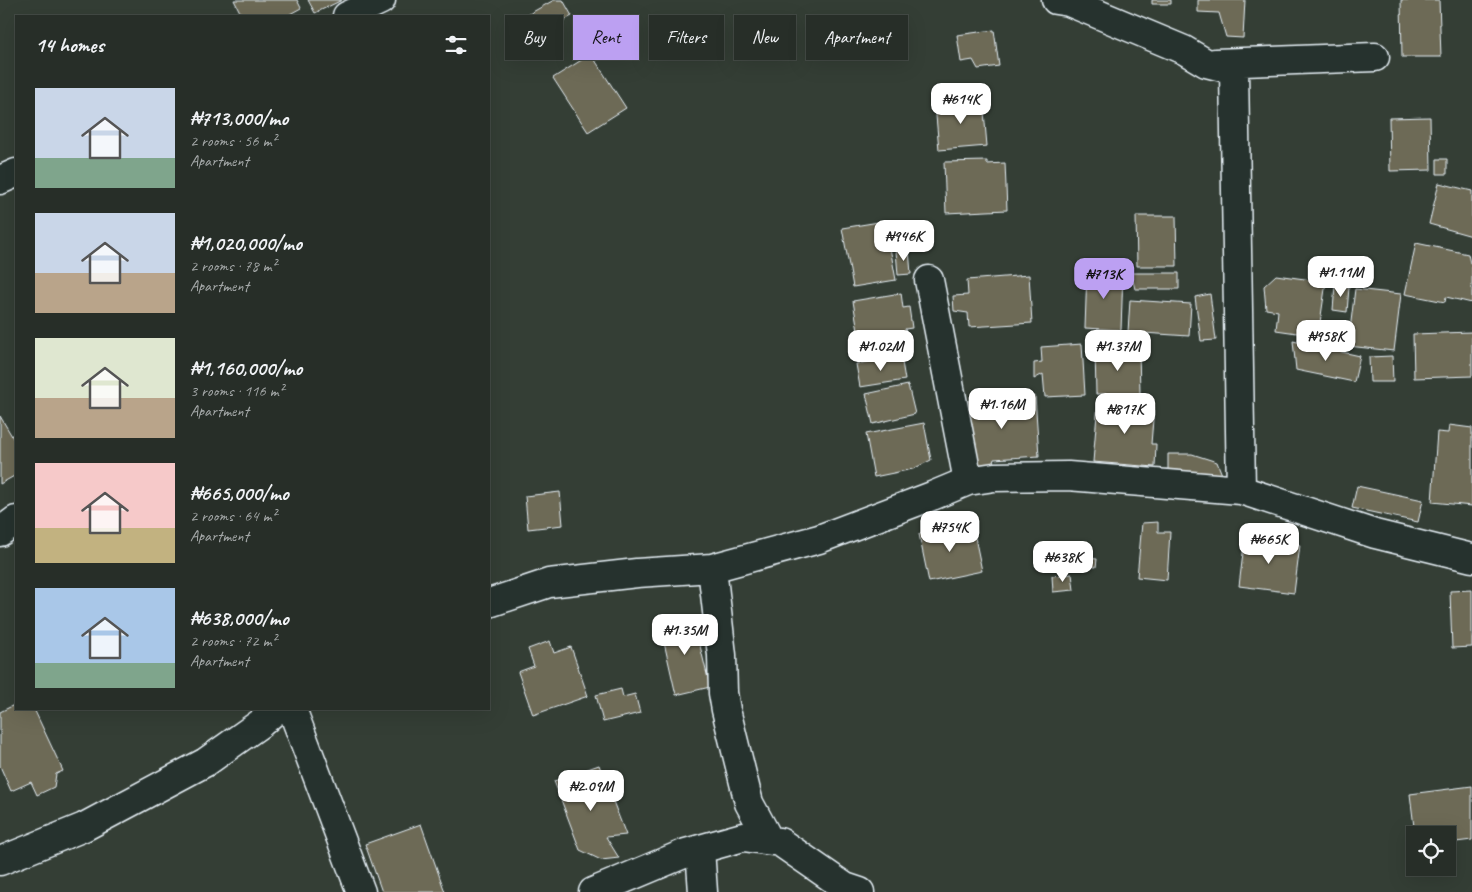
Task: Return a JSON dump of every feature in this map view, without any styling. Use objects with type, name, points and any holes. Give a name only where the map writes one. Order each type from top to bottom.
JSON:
[{"type":"street","points":[[349,15],[380,0]]},
{"type":"street","points":[[1056,0],[1069,2],[1184,50],[1206,63],[1234,70],[1241,490]]},
{"type":"street","points":[[1206,63],[1375,57]]},
{"type":"street","points":[[0,180],[15,173]]},
{"type":"street","points":[[929,280],[968,481]]},
{"type":"street","points":[[490,603],[549,583],[637,573],[712,568],[819,540],[968,481],[994,477],[1068,476],[1241,490],[1376,534],[1472,558]]},
{"type":"street","points":[[0,532],[15,521]]},
{"type":"street","points":[[712,568],[722,655],[722,693],[756,838]]},
{"type":"street","points":[[0,861],[84,826],[206,762],[261,723],[276,710]]},
{"type":"street","points":[[292,710],[361,892]]},
{"type":"street","points":[[593,892],[686,853],[756,838],[780,842],[845,887],[860,892]]},
{"type":"street","points":[[700,849],[703,892]]},
{"type":"building","points":[[234,0],[297,0],[301,8],[291,15],[242,15]]},
{"type":"building","points":[[308,0],[342,0],[315,13]]},
{"type":"building","points":[[554,0],[563,0],[572,16],[563,21],[563,15],[529,14]]},
{"type":"building","points":[[1152,0],[1171,0],[1171,4],[1152,4]]},
{"type":"building","points":[[1198,0],[1245,0],[1243,38],[1226,37],[1219,13],[1198,12]]},
{"type":"building","points":[[1401,0],[1439,0],[1441,57],[1402,57]]},
{"type":"building","points":[[994,30],[999,66],[978,69],[973,60],[961,62],[957,35]]},
{"type":"building","points":[[582,60],[595,60],[626,108],[588,132],[553,78]]},
{"type":"building","points":[[983,100],[987,146],[939,150],[935,104]]},
{"type":"building","points":[[1430,117],[1431,170],[1390,171],[1389,118]]},
{"type":"building","points":[[1437,159],[1447,159],[1447,174],[1437,174]]},
{"type":"building","points":[[987,161],[987,164],[1005,163],[1007,210],[946,213],[944,162]]},
{"type":"building","points":[[1439,183],[1472,191],[1472,236],[1429,224]]},
{"type":"building","points":[[1136,216],[1176,216],[1177,266],[1137,266]]},
{"type":"building","points":[[885,221],[896,280],[853,287],[842,228]]},
{"type":"building","points":[[1416,243],[1468,254],[1470,263],[1472,263],[1472,303],[1446,297],[1445,302],[1405,294]]},
{"type":"building","points":[[909,250],[911,274],[898,275],[896,251]]},
{"type":"building","points":[[1087,271],[1123,272],[1121,330],[1085,328]]},
{"type":"building","points":[[1131,273],[1179,273],[1179,289],[1135,289]]},
{"type":"building","points":[[1029,275],[1032,323],[969,327],[968,313],[954,311],[953,296],[968,295],[967,280]]},
{"type":"building","points":[[1276,275],[1326,282],[1318,336],[1276,330],[1278,311],[1266,309],[1264,286]]},
{"type":"building","points":[[1335,285],[1349,287],[1347,312],[1333,310]]},
{"type":"building","points":[[1355,289],[1401,294],[1394,351],[1348,346]]},
{"type":"building","points":[[901,293],[903,308],[909,307],[912,328],[905,329],[908,348],[862,355],[853,301]]},
{"type":"building","points":[[1210,294],[1216,340],[1201,341],[1195,297]]},
{"type":"building","points":[[1130,300],[1191,304],[1189,336],[1128,332]]},
{"type":"building","points":[[1472,332],[1472,376],[1414,378],[1413,334]]},
{"type":"building","points":[[1293,341],[1360,356],[1354,382],[1296,370]]},
{"type":"building","points":[[1082,344],[1085,395],[1045,397],[1043,374],[1034,379],[1034,363],[1042,362],[1041,347]]},
{"type":"building","points":[[1095,349],[1139,349],[1140,394],[1096,394]]},
{"type":"building","points":[[901,356],[905,380],[860,387],[856,364]]},
{"type":"building","points":[[1392,356],[1393,382],[1370,382],[1369,357]]},
{"type":"building","points":[[908,385],[915,414],[873,424],[866,394]]},
{"type":"building","points":[[1035,396],[1039,456],[994,459],[991,469],[971,470],[966,401]]},
{"type":"building","points":[[1098,402],[1154,407],[1151,444],[1156,444],[1155,467],[1093,462]]},
{"type":"building","points":[[0,416],[15,441],[15,476],[0,484]]},
{"type":"building","points":[[924,423],[931,460],[913,469],[874,477],[866,434]]},
{"type":"building","points":[[1449,425],[1472,428],[1472,506],[1432,502],[1437,432],[1448,433]]},
{"type":"building","points":[[1168,454],[1192,454],[1217,462],[1223,477],[1168,477]]},
{"type":"building","points":[[1357,486],[1423,500],[1418,522],[1352,508]]},
{"type":"building","points":[[560,492],[563,525],[528,529],[525,496]]},
{"type":"building","points":[[1158,522],[1158,532],[1170,532],[1167,580],[1137,577],[1142,523]]},
{"type":"building","points":[[972,523],[982,571],[929,582],[919,534]]},
{"type":"building","points":[[1245,537],[1300,545],[1294,593],[1239,586]]},
{"type":"building","points":[[1052,555],[1097,559],[1096,567],[1051,563]]},
{"type":"building","points":[[1072,574],[1074,590],[1053,592],[1052,576]]},
{"type":"building","points":[[1472,590],[1472,647],[1452,648],[1450,591]]},
{"type":"building","points":[[693,617],[710,687],[676,695],[660,625]]},
{"type":"building","points":[[550,641],[554,653],[571,647],[588,696],[533,715],[518,672],[534,666],[528,649]]},
{"type":"building","points":[[621,689],[623,697],[635,694],[640,713],[603,722],[596,695]]},
{"type":"building","points":[[15,704],[15,710],[34,710],[63,771],[56,774],[54,787],[37,795],[31,782],[11,791],[0,766],[0,712]]},
{"type":"building","points":[[599,765],[626,835],[606,837],[619,858],[601,860],[580,850],[554,781]]},
{"type":"building","points":[[1472,786],[1472,840],[1456,842],[1456,826],[1414,826],[1410,794]]},
{"type":"building","points":[[421,824],[445,892],[382,892],[365,844]]}]
